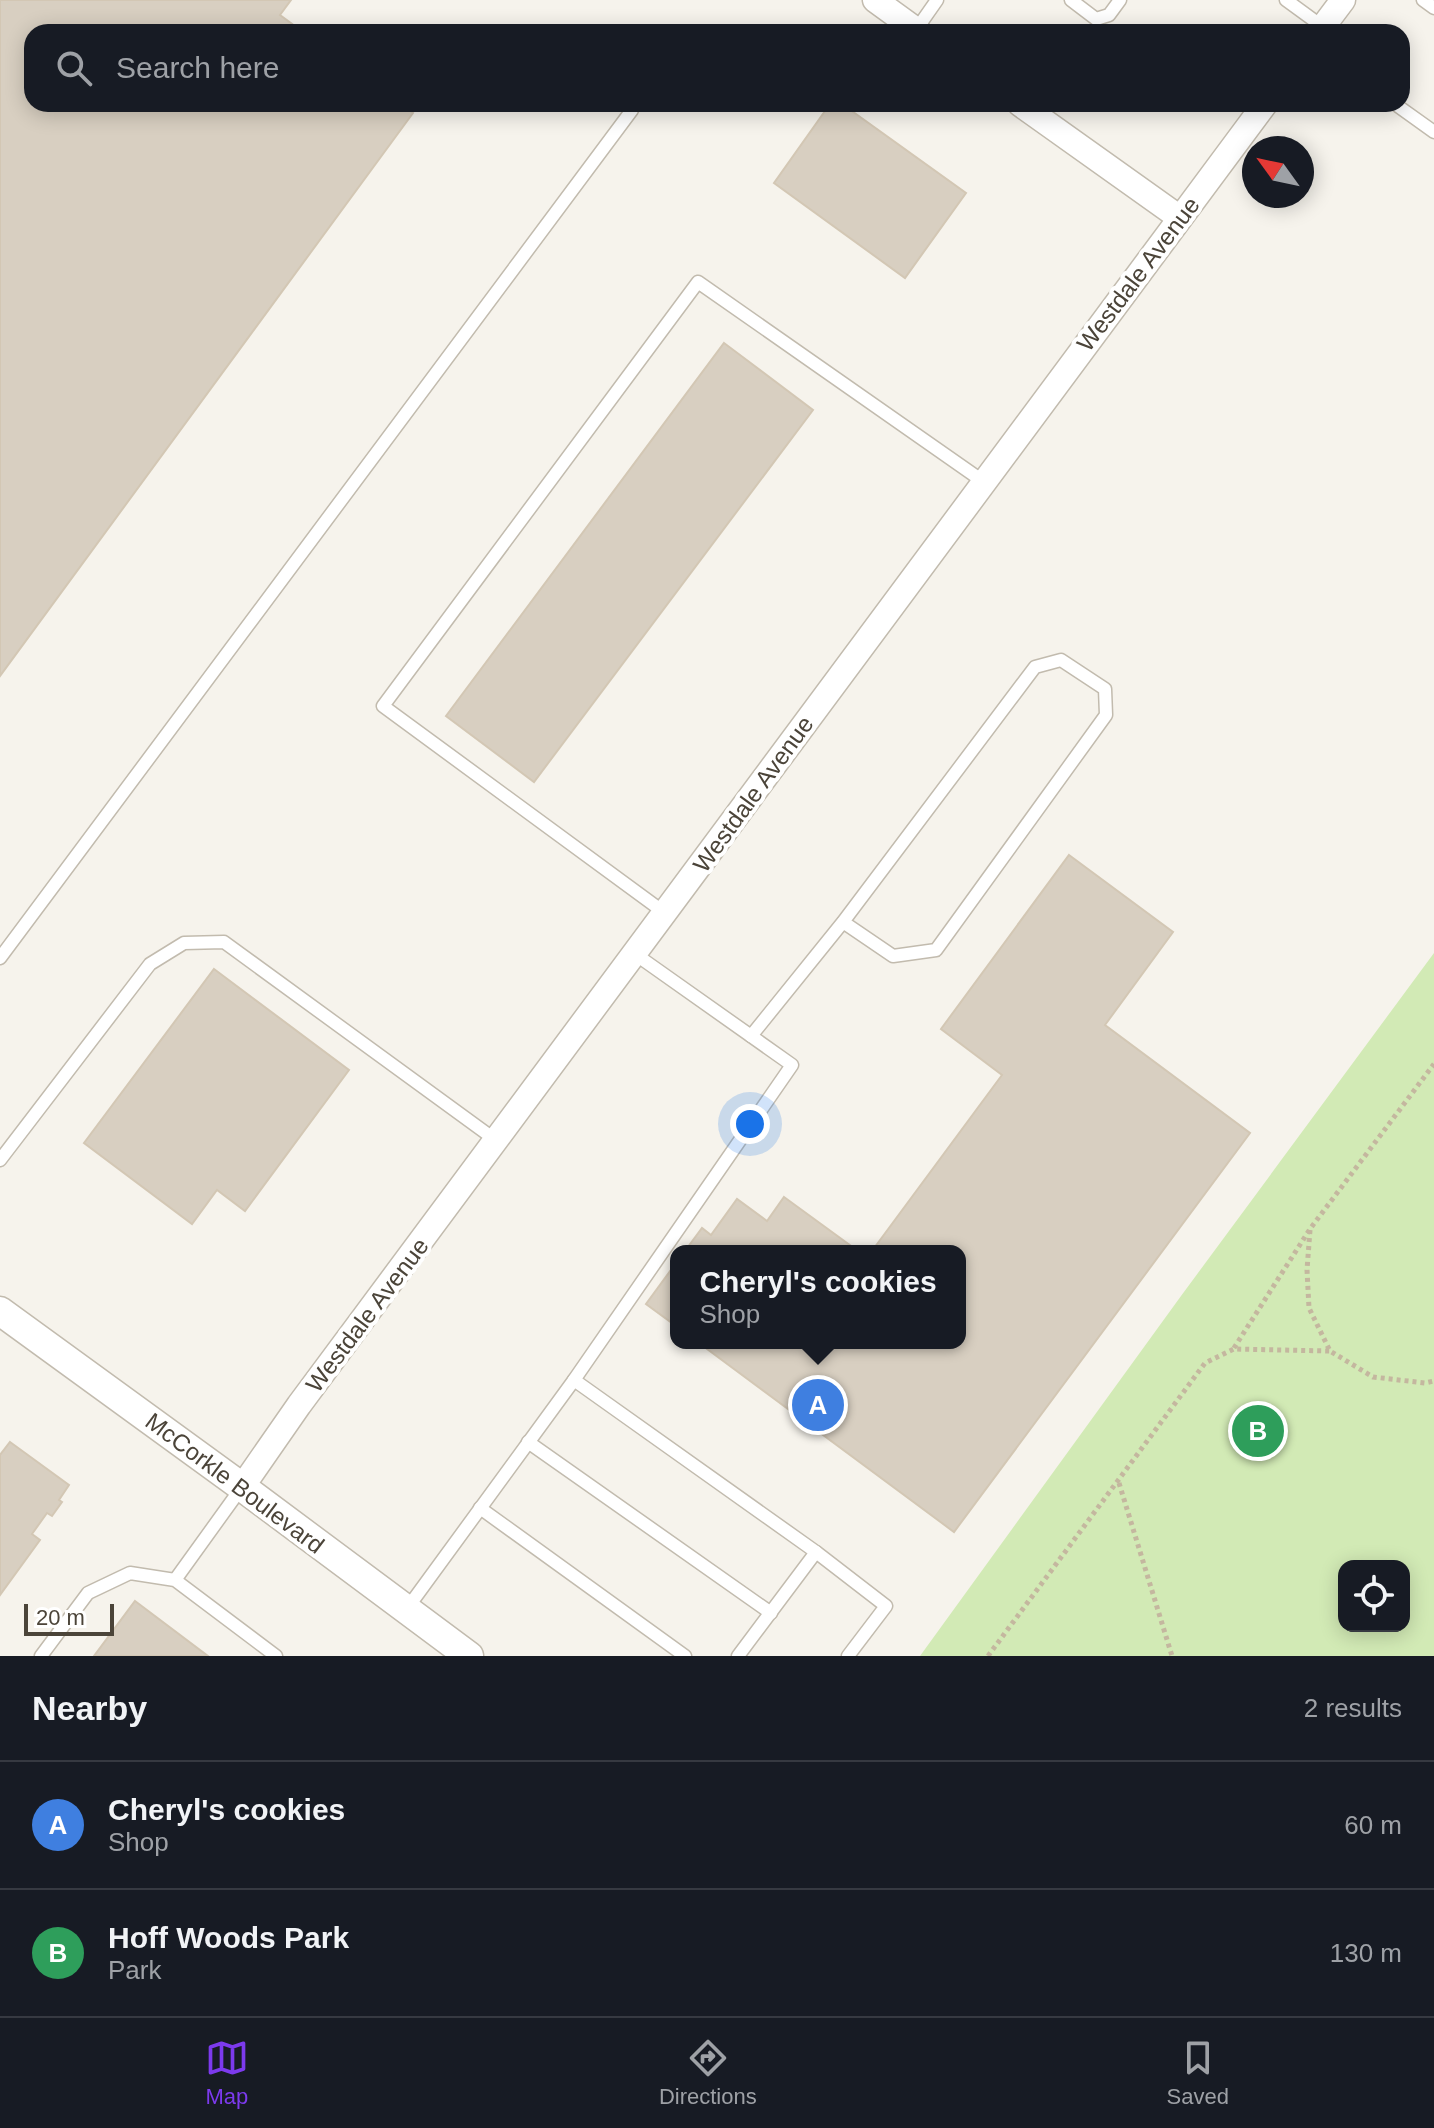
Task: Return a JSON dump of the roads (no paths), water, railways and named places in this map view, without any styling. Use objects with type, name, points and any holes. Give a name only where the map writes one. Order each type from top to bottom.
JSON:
[{"type":"street","points":[[875,0],[908,24]]},
{"type":"street","points":[[1325,24],[1343,0]]},
{"type":"street","points":[[1031,112],[1180,218]]},
{"type":"street","name":"Westdale Avenue","points":[[242,1487],[299,1405],[1259,112]]},
{"type":"street","name":"McCorkle Boulevard","points":[[0,1311],[469,1656]]},
{"type":"lane","points":[[922,24],[937,0]]},
{"type":"lane","points":[[1071,0],[1096,19],[1109,15],[1120,0]]},
{"type":"lane","points":[[1286,0],[1314,24]]},
{"type":"lane","points":[[1423,0],[1434,8]]},
{"type":"lane","points":[[0,958],[631,112]]},
{"type":"lane","points":[[1406,112],[1434,132]]},
{"type":"lane","points":[[665,913],[383,706],[698,282],[984,482]]},
{"type":"lane","points":[[751,1036],[843,922],[1035,667],[1061,660],[1105,689],[1106,715],[936,950],[893,956],[843,922]]},
{"type":"lane","points":[[0,1160],[150,964],[184,943],[224,942],[497,1141]]},
{"type":"lane","points":[[406,1610],[574,1380],[792,1065],[635,954]]},
{"type":"lane","points":[[574,1380],[816,1552],[886,1606],[848,1656]]},
{"type":"lane","points":[[528,1442],[771,1613]]},
{"type":"lane","points":[[175,1580],[242,1487]]},
{"type":"lane","points":[[480,1508],[685,1656]]},
{"type":"lane","points":[[738,1656],[816,1552]]},
{"type":"lane","points":[[41,1656],[88,1593],[130,1573],[175,1580],[276,1656]]},
{"type":"place","name":"Cheryl's cookies","points":[[818,1405]]},
{"type":"place","name":"Hoff Woods Park","points":[[1258,1431]]}]
